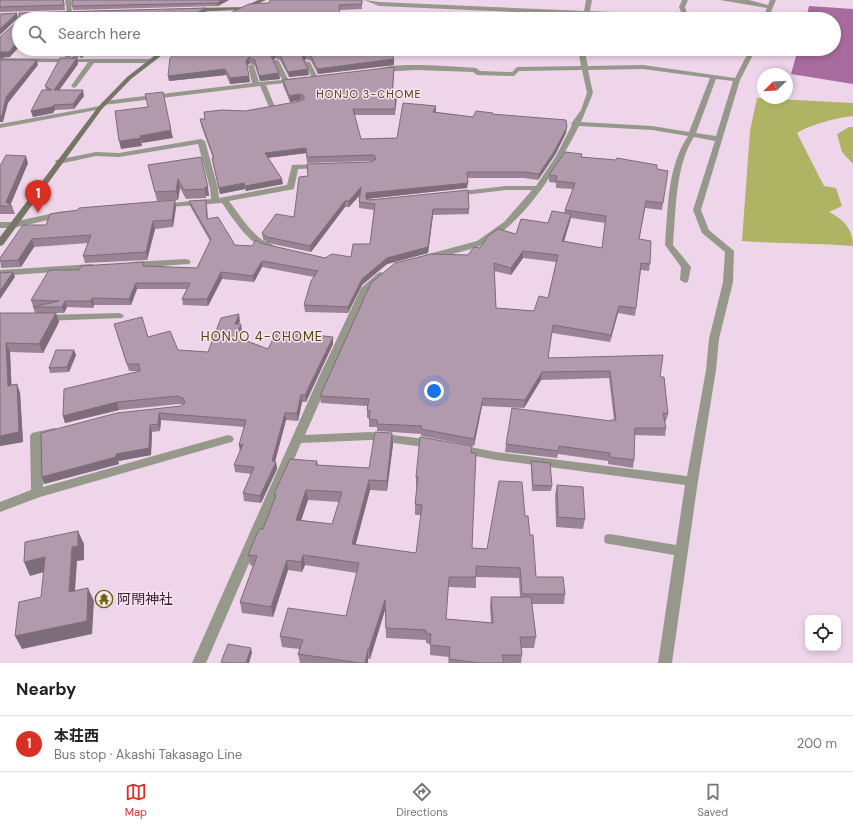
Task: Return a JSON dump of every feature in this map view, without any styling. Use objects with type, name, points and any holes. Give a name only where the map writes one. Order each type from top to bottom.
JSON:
[{"type":"main road","points":[[235,12],[263,0]]},
{"type":"main road","points":[[186,10],[243,8]]},
{"type":"main road","points":[[0,243],[102,106],[129,78],[157,56]]},
{"type":"street","points":[[68,0],[70,12]]},
{"type":"street","points":[[367,0],[379,4],[587,12],[590,0]]},
{"type":"street","points":[[684,12],[682,7],[685,0]]},
{"type":"street","points":[[723,0],[746,1],[770,6]]},
{"type":"street","points":[[767,12],[772,0]]},
{"type":"street","points":[[72,61],[76,56]]},
{"type":"street","points":[[417,260],[480,243],[507,224],[538,188],[560,156],[575,124],[584,110],[590,93],[583,56]]},
{"type":"street","points":[[665,663],[692,481],[711,370],[714,339],[728,282],[730,252],[705,231],[697,210],[737,80],[749,56]]},
{"type":"street","points":[[0,60],[150,61]]},
{"type":"street","points":[[74,86],[92,61]]},
{"type":"street","points":[[276,61],[286,81]]},
{"type":"street","points":[[307,62],[307,79]]},
{"type":"street","points":[[251,66],[272,108]]},
{"type":"street","points":[[375,71],[405,67],[430,67],[476,70],[477,73],[514,74],[517,69],[585,67],[643,68],[737,80]]},
{"type":"street","points":[[0,126],[102,106],[259,84],[322,77]]},
{"type":"street","points":[[685,280],[686,267],[669,245],[675,179],[686,144],[692,135],[714,77]]},
{"type":"street","points":[[575,124],[652,128],[718,139]]},
{"type":"street","points":[[60,162],[96,154],[119,155],[201,141],[214,188],[215,201]]},
{"type":"street","points":[[155,206],[224,200],[291,187],[295,167],[333,166]]},
{"type":"street","points":[[445,195],[506,188],[538,188]]},
{"type":"street","points":[[224,200],[250,235],[264,246],[280,249]]},
{"type":"street","points":[[0,225],[13,225],[69,213]]},
{"type":"street","points":[[152,264],[156,254]]},
{"type":"street","points":[[120,266],[186,262]]},
{"type":"street","points":[[0,273],[104,267]]},
{"type":"street","points":[[199,663],[324,377],[366,288],[391,267]]},
{"type":"street","points":[[32,318],[119,316]]},
{"type":"street","points":[[37,493],[36,436],[66,428]]},
{"type":"street","points":[[297,439],[370,436],[447,446],[496,456],[692,481]]},
{"type":"street","points":[[0,507],[37,493],[228,439]]},
{"type":"street","points":[[610,539],[682,552]]},
{"type":"green space","points":[[757,98],[757,104],[793,104],[793,100],[853,103],[853,116],[824,122],[797,133],[824,186],[836,188],[842,206],[829,212],[843,221],[846,225],[853,240],[853,246],[742,241],[750,131]]},
{"type":"green space","points":[[849,127],[853,127],[853,164],[842,152],[837,134]]},
{"type":"shaded area","points":[[809,6],[853,9],[853,84],[793,74],[793,68],[796,56],[841,56],[841,12],[808,12]]},
{"type":"building","points":[[0,0],[63,0],[64,5],[0,7]]},
{"type":"building","points":[[72,0],[222,0],[217,3],[72,6]]},
{"type":"building","points":[[270,0],[362,0],[362,4],[339,5],[340,12],[232,12],[249,4],[269,3]]},
{"type":"building","points":[[206,8],[198,12],[56,12]]},
{"type":"building","points":[[12,13],[12,18],[0,29],[0,14]]},
{"type":"building","points":[[12,26],[12,48],[9,52],[0,52],[0,37]]},
{"type":"building","points":[[172,56],[271,56],[279,73],[259,76],[255,60],[249,57],[246,61],[249,76],[230,78],[225,69],[168,76],[170,58]]},
{"type":"building","points":[[280,56],[303,56],[302,57],[308,69],[288,72]]},
{"type":"building","points":[[311,56],[392,56],[394,59],[317,69]]},
{"type":"building","points":[[0,58],[3,58],[1,60],[37,60],[6,97],[2,116],[0,116]]},
{"type":"building","points":[[60,58],[77,58],[54,90],[83,90],[73,104],[54,105],[52,107],[31,111],[42,90],[52,90],[45,86]]},
{"type":"building","points":[[394,67],[392,94],[396,94],[395,109],[353,109],[361,139],[397,138],[403,103],[436,106],[433,112],[473,117],[476,111],[493,113],[492,114],[566,120],[567,127],[555,150],[539,174],[524,172],[467,172],[468,183],[366,193],[366,199],[370,200],[468,190],[469,209],[433,209],[428,247],[387,258],[362,279],[348,307],[304,305],[311,281],[318,271],[262,261],[253,276],[221,272],[207,299],[182,299],[190,283],[136,283],[129,299],[92,298],[91,301],[65,301],[62,307],[33,307],[59,301],[31,300],[49,270],[79,270],[81,266],[144,262],[143,266],[197,268],[211,239],[189,201],[206,200],[207,219],[218,217],[235,245],[252,246],[256,240],[260,243],[325,258],[332,254],[351,257],[353,244],[370,244],[375,204],[359,202],[361,187],[349,201],[345,201],[310,246],[267,237],[262,233],[276,214],[294,217],[299,177],[308,176],[307,164],[371,162],[376,159],[374,155],[307,157],[306,148],[265,153],[282,179],[245,186],[244,183],[219,188],[212,158],[214,158],[200,119],[205,119],[204,112],[222,110],[245,111],[301,101],[304,99],[304,96],[300,94],[289,96],[283,80]]},
{"type":"building","points":[[163,92],[171,130],[140,136],[141,138],[119,141],[115,111],[148,107],[145,94]]},
{"type":"building","points":[[565,152],[582,154],[581,157],[616,160],[617,158],[657,165],[657,169],[668,171],[663,203],[646,201],[639,239],[651,241],[650,264],[641,263],[636,308],[619,306],[611,335],[553,325],[548,358],[663,355],[660,377],[664,377],[668,414],[663,413],[666,428],[635,428],[634,460],[610,457],[610,453],[559,446],[558,451],[506,444],[512,408],[611,421],[616,420],[610,371],[542,372],[525,400],[483,398],[474,439],[421,429],[422,426],[377,424],[377,420],[369,419],[370,411],[367,410],[369,399],[320,396],[371,283],[395,263],[431,254],[468,255],[474,247],[480,248],[488,236],[498,229],[516,234],[521,219],[548,223],[552,211],[571,214],[562,241],[602,248],[606,216],[565,210],[575,183],[556,181],[557,176],[549,175]],"holes":[[[523,251],[558,255],[548,298],[539,296],[534,311],[496,308],[494,263],[511,268]]]},
{"type":"building","points":[[6,155],[26,156],[6,202],[12,206],[0,206],[0,166]]},
{"type":"building","points":[[201,157],[208,187],[205,187],[205,189],[184,190],[178,179],[176,191],[155,192],[148,165]]},
{"type":"building","points":[[175,200],[172,220],[153,221],[146,252],[83,256],[91,235],[32,239],[18,260],[0,261],[0,258],[23,225],[46,225],[50,214],[78,210],[79,208]]},
{"type":"building","points":[[13,272],[0,291],[0,273]]},
{"type":"building","points":[[0,313],[56,313],[39,344],[6,343],[8,386],[17,384],[19,432],[0,436]]},
{"type":"building","points":[[239,314],[235,324],[241,324],[236,337],[268,349],[277,331],[333,337],[305,395],[301,395],[297,413],[285,413],[272,461],[276,462],[260,496],[243,493],[254,467],[234,465],[243,444],[239,445],[246,420],[159,413],[158,424],[150,425],[149,448],[116,454],[116,457],[42,477],[41,433],[117,413],[181,406],[185,403],[183,398],[177,396],[117,402],[63,416],[64,389],[140,371],[139,364],[127,364],[114,324],[142,317],[148,337],[170,331],[178,350],[208,352],[221,318]]},
{"type":"building","points":[[56,350],[74,350],[67,367],[49,368]]},
{"type":"building","points":[[375,432],[392,433],[387,481],[369,480],[352,544],[416,553],[422,505],[415,504],[420,437],[472,446],[471,453],[476,453],[472,548],[487,549],[499,481],[522,482],[525,516],[528,516],[530,535],[533,535],[536,577],[563,577],[565,594],[522,594],[520,568],[476,566],[476,577],[449,577],[446,619],[493,623],[491,597],[531,597],[536,637],[520,637],[522,655],[502,655],[504,663],[479,663],[449,659],[450,647],[430,645],[431,634],[426,633],[426,630],[386,628],[385,600],[368,649],[365,663],[298,654],[303,640],[280,636],[288,608],[346,616],[359,563],[303,555],[301,562],[287,560],[271,607],[240,602],[257,556],[248,555],[259,529],[263,529],[276,495],[274,494],[290,459],[317,461],[316,465],[369,468]],"holes":[[[306,490],[342,492],[332,524],[296,520]]]},
{"type":"building","points":[[531,461],[550,463],[552,486],[533,485]]},
{"type":"building","points":[[557,485],[583,487],[585,519],[558,517]]},
{"type":"building","points":[[78,531],[78,546],[72,547],[69,592],[88,588],[87,621],[15,636],[19,602],[41,597],[45,557],[24,562],[25,542]]},
{"type":"building","points":[[228,644],[251,648],[246,663],[221,662]]},
{"type":"place","name":"本荘西","points":[[38,213]]},
{"type":"place","name":"阿閇神社","points":[[104,599]]},
{"type":"district","name":"HONJO 3-CHOME","points":[[369,94]]},
{"type":"district","name":"HONJO 4-CHOME","points":[[262,336]]}]
